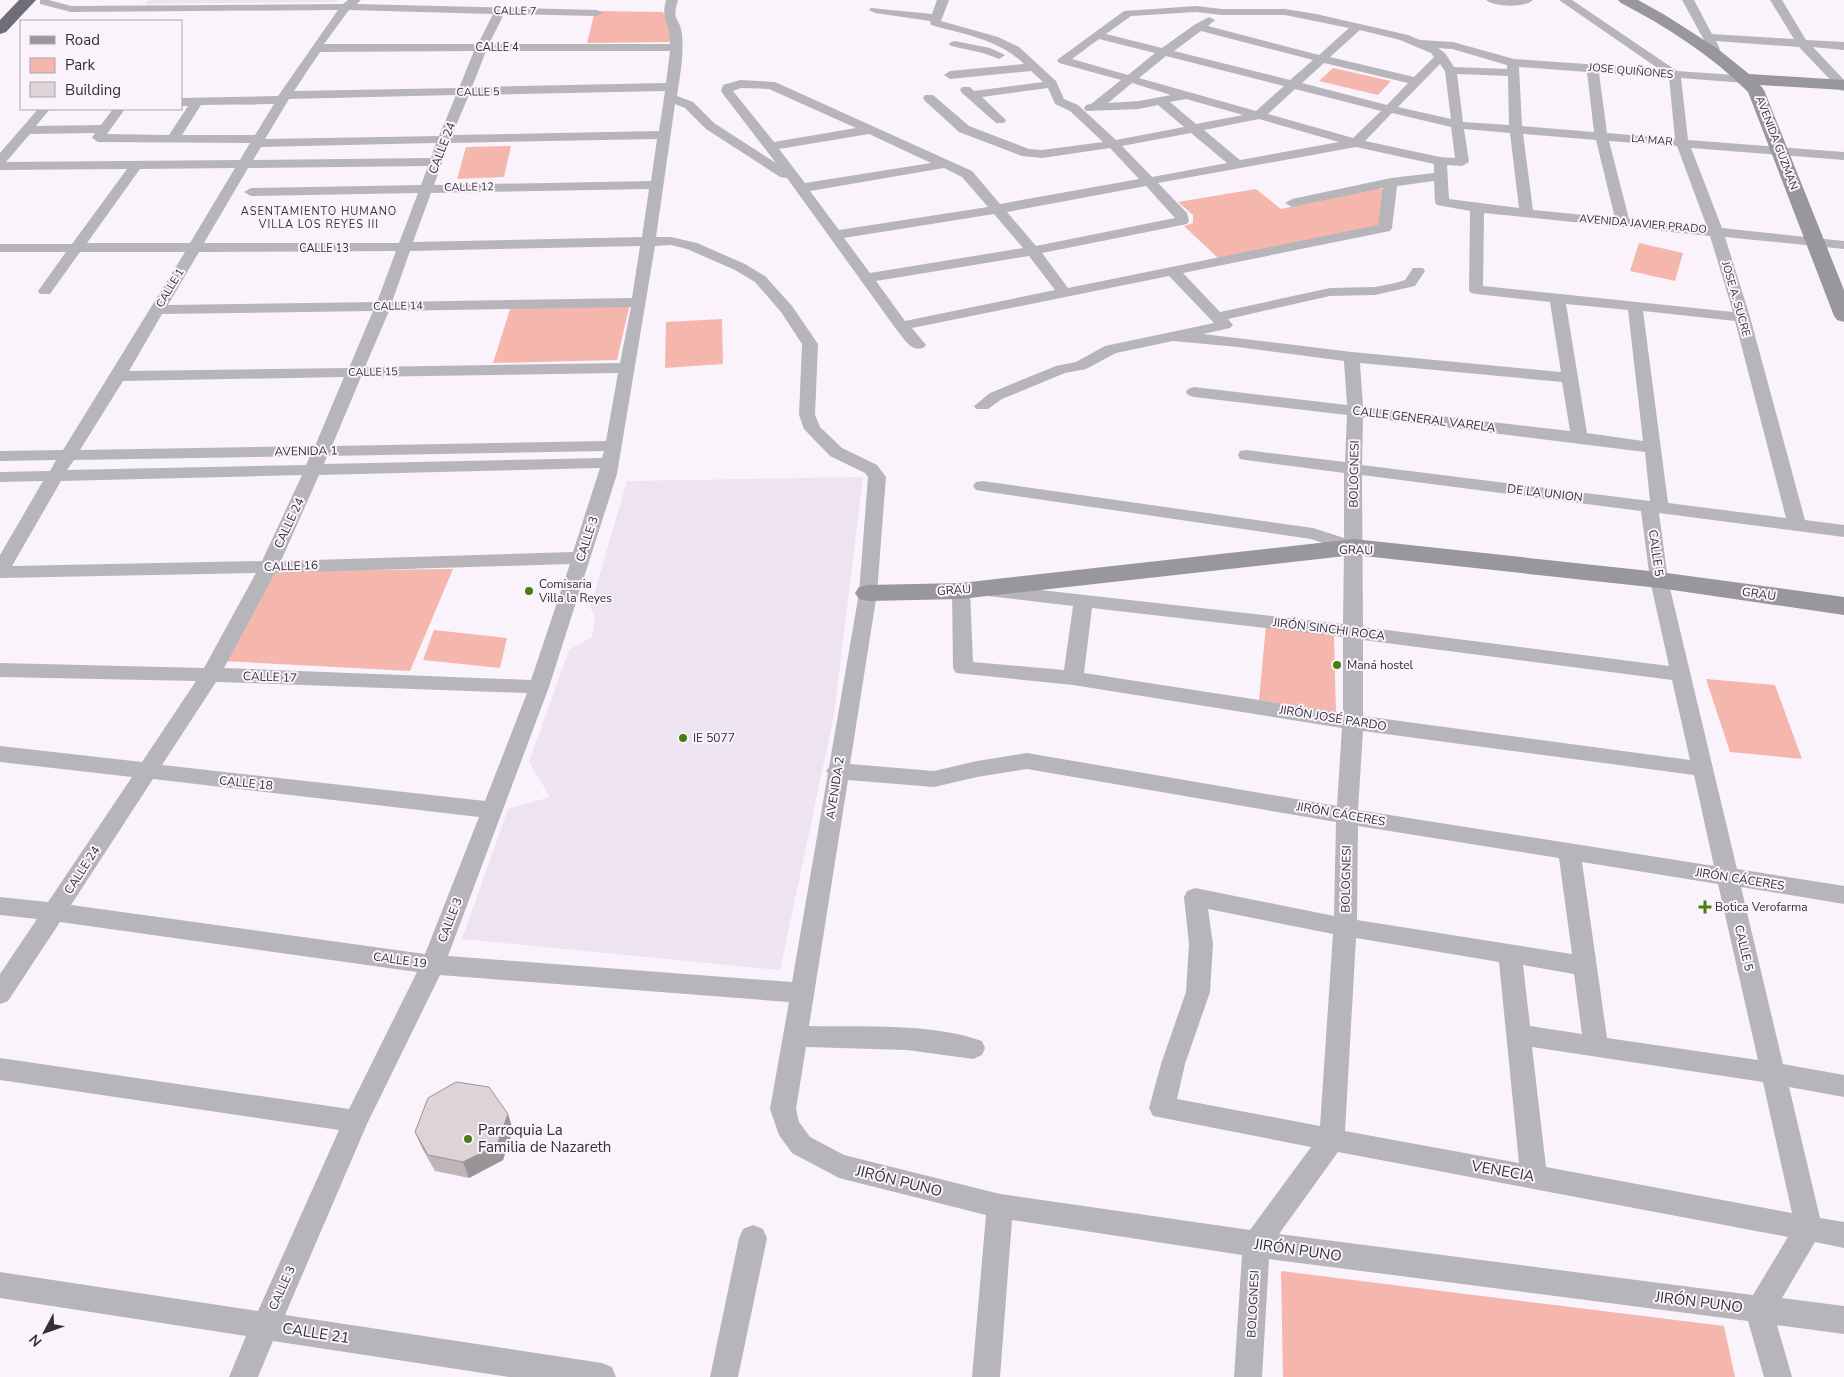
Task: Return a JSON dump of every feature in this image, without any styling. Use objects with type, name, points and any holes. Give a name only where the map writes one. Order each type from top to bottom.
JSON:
[{"type":"highway","points":[[3,36],[28,0]]},
{"type":"highway","points":[[27,20],[45,1]]},
{"type":"highway","points":[[3,36],[20,27]]},
{"type":"street","points":[[454,10],[462,0]]},
{"type":"street","points":[[549,12],[557,0]]},
{"type":"street","name":"CALLE 3","points":[[243,1377],[356,1121],[433,965],[539,687],[582,558],[608,474],[639,302],[677,47],[676,32],[668,14],[672,0]]},
{"type":"street","points":[[868,278],[1033,251],[1182,221],[1182,216],[1147,182],[1113,144],[1074,108],[1059,101],[1052,84],[1015,49],[994,39],[935,23],[943,0]]},
{"type":"street","points":[[1492,0],[1520,3],[1527,0]]},
{"type":"street","points":[[1566,0],[1675,74]]},
{"type":"street","name":"AVENIDA GUZMAN","points":[[1626,0],[1648,11],[1718,58],[1745,78],[1756,90],[1844,316]]},
{"type":"street","points":[[1688,0],[1718,58]]},
{"type":"street","points":[[1776,0],[1801,42],[1844,85]]},
{"type":"street","name":"CALLE 7","points":[[45,1],[71,9],[131,4],[351,4],[454,10],[597,13]]},
{"type":"street","points":[[118,20],[131,4]]},
{"type":"street","name":"CALLE 1","points":[[0,572],[54,476],[118,376],[283,98],[316,48],[351,4]]},
{"type":"street","points":[[1196,9],[1222,12],[1285,12],[1358,26],[1404,37],[1419,43],[1441,56],[1451,70],[1462,162],[1440,160],[1356,142],[1128,80],[1063,60],[1128,13],[1196,9]]},
{"type":"street","points":[[875,10],[937,18]]},
{"type":"street","name":"CALLE 24","points":[[0,994],[211,674],[269,567],[314,469],[383,306],[444,140],[482,47],[500,11]]},
{"type":"street","points":[[1094,108],[1163,53],[1222,12]]},
{"type":"street","points":[[929,98],[964,129],[1027,153],[1042,154],[1113,144],[1258,116],[1358,26]]},
{"type":"street","points":[[1198,27],[1417,81]]},
{"type":"street","name":"LA MAR","points":[[1097,35],[1163,53],[1459,125],[1844,156]]},
{"type":"street","points":[[1708,37],[1844,46]]},
{"type":"street","name":"JOSE QUIÑONES","points":[[1419,43],[1453,46],[1513,68],[1592,67],[1844,85]]},
{"type":"street","points":[[954,44],[986,50],[1034,67]]},
{"type":"street","name":"CALLE 4","points":[[316,48],[677,47]]},
{"type":"street","points":[[835,235],[998,209],[1356,142],[1441,56]]},
{"type":"street","points":[[964,129],[1000,120],[950,75],[1034,67]]},
{"type":"street","points":[[1592,67],[1601,135],[1623,222]]},
{"type":"street","points":[[1451,70],[1513,68],[1516,129],[1527,213]]},
{"type":"street","name":"JOSE A. SUCRE","points":[[1675,74],[1674,83],[1682,142],[1716,231],[1742,317],[1797,525]]},
{"type":"street","points":[[971,95],[1052,84]]},
{"type":"street","points":[[918,345],[901,326],[868,278],[727,88],[731,86],[771,85],[967,174],[1033,251],[1064,292]]},
{"type":"street","name":"CALLE 5","points":[[182,102],[464,92],[671,92]]},
{"type":"street","points":[[671,92],[689,105],[710,126],[798,184],[946,164]]},
{"type":"street","points":[[1074,108],[1139,105],[1187,96]]},
{"type":"street","points":[[1161,101],[1238,165]]},
{"type":"street","points":[[173,138],[197,102]]},
{"type":"street","points":[[0,161],[43,110]]},
{"type":"street","points":[[118,110],[98,138],[257,141],[444,140],[664,135]]},
{"type":"street","points":[[26,130],[105,129]]},
{"type":"street","points":[[771,146],[870,130]]},
{"type":"street","points":[[1292,203],[1392,182],[1439,176],[1440,160]]},
{"type":"street","points":[[0,166],[436,162]]},
{"type":"street","points":[[44,291],[136,165]]},
{"type":"street","name":"AVENIDA JAVIER PRADO","points":[[1439,176],[1442,202],[1476,208],[1844,245]]},
{"type":"street","points":[[901,326],[1386,228],[1392,182]]},
{"type":"street","name":"CALLE 12","points":[[251,192],[657,185]]},
{"type":"street","points":[[1476,208],[1476,290],[1742,317]]},
{"type":"street","name":"CALLE 13","points":[[0,248],[404,247],[648,241],[671,241],[692,246],[740,267],[760,279],[787,309],[810,344],[807,415],[812,429],[836,452],[871,469]]},
{"type":"street","points":[[982,406],[996,396],[1062,369],[1080,366],[1111,349],[1225,325],[1172,271]]},
{"type":"street","points":[[1217,317],[1330,292],[1375,291],[1397,287],[1410,282],[1418,271]]},
{"type":"street","points":[[1557,297],[1579,437]]},
{"type":"street","name":"CALLE 14","points":[[157,310],[639,302]]},
{"type":"street","name":"CALLE 5","points":[[1635,306],[1654,448],[1654,507],[1659,580],[1809,1228]]},
{"type":"street","points":[[1172,336],[1570,378]]},
{"type":"street","name":"BOLOGNESI","points":[[1332,1140],[1345,927],[1347,816],[1353,722],[1353,468],[1355,410],[1352,356]]},
{"type":"street","name":"CALLE 15","points":[[118,376],[627,368]]},
{"type":"street","name":"CALLE GENERAL VARELA","points":[[1194,392],[1579,437],[1654,448]]},
{"type":"street","name":"AVENIDA 1","points":[[0,456],[321,451],[611,455]]},
{"type":"street","name":"AVENIDA 1","points":[[0,477],[314,469],[611,455]]},
{"type":"street","name":"DE LA UNION","points":[[1246,455],[1844,531]]},
{"type":"street","name":"AVENIDA 2","points":[[783,1109],[837,771],[868,593],[877,477],[871,469]]},
{"type":"street","points":[[982,486],[1313,534],[1354,547]]},
{"type":"street","name":"GRAU","points":[[868,593],[969,590],[1354,547],[1659,580],[1844,606]]},
{"type":"street","name":"CALLE 16","points":[[0,572],[582,558]]},
{"type":"street","name":"JIRÓN SINCHI ROCA","points":[[969,590],[1354,632],[1681,674]]},
{"type":"street","name":"JIRÓN JOSÉ PARDO","points":[[969,590],[963,668],[1073,678],[1353,722],[1703,769]]},
{"type":"street","points":[[1073,678],[1083,601]]},
{"type":"street","name":"CALLE 17","points":[[0,670],[211,674],[539,687]]},
{"type":"street","name":"CALLE 18","points":[[0,754],[492,810]]},
{"type":"street","name":"JIRÓN CÁCERES","points":[[837,771],[934,780],[977,769],[1027,762],[1347,816],[1844,895]]},
{"type":"street","points":[[1569,851],[1596,1046]]},
{"type":"street","name":"VENECIA","points":[[1345,927],[1195,897],[1201,944],[1198,992],[1174,1064],[1162,1108],[1844,1235]]},
{"type":"street","name":"CALLE 19","points":[[0,906],[433,965],[802,993]]},
{"type":"street","points":[[1345,927],[1584,966]]},
{"type":"street","points":[[1510,954],[1534,1177]]},
{"type":"street","points":[[1519,1035],[1773,1073],[1844,1086]]},
{"type":"street","points":[[795,1036],[922,1041],[973,1048]]},
{"type":"street","points":[[0,1069],[356,1121]]},
{"type":"street","name":"JIRÓN PUNO","points":[[783,1109],[788,1127],[801,1145],[839,1166],[1000,1206],[1256,1244],[1844,1320]]},
{"type":"street","points":[[1256,1244],[1332,1140]]},
{"type":"street","points":[[986,1377],[1000,1206]]},
{"type":"street","points":[[1778,1377],[1760,1310],[1809,1228]]},
{"type":"street","points":[[724,1377],[753,1238]]},
{"type":"street","name":"BOLOGNESI","points":[[1248,1377],[1256,1244]]},
{"type":"street","name":"CALLE 21","points":[[0,1285],[602,1377]]},
{"type":"shaded area","points":[[149,0],[338,0],[335,2],[145,4]]},
{"type":"shaded area","name":"IE 5077","points":[[863,477],[834,715],[780,970],[462,939],[508,809],[550,797],[529,762],[569,650],[592,637],[595,615],[590,608],[627,481]]},
{"type":"green space","points":[[595,11],[663,12],[673,42],[587,43]]},
{"type":"green space","points":[[1333,68],[1391,81],[1378,95],[1319,81]]},
{"type":"green space","points":[[511,146],[504,177],[457,179],[466,147]]},
{"type":"green space","points":[[1256,189],[1281,209],[1373,189],[1384,189],[1382,226],[1219,259],[1184,226],[1193,223],[1193,215],[1178,202]]},
{"type":"green space","points":[[1639,243],[1683,253],[1675,281],[1630,271]]},
{"type":"green space","points":[[630,304],[617,360],[493,363],[511,306]]},
{"type":"green space","points":[[722,319],[723,364],[665,368],[666,322]]},
{"type":"green space","points":[[453,569],[410,671],[223,661],[276,571]]},
{"type":"green space","points":[[1266,625],[1334,636],[1336,712],[1259,700]]},
{"type":"green space","points":[[434,630],[507,638],[500,668],[423,660]]},
{"type":"green space","points":[[1706,679],[1775,685],[1802,759],[1730,752]]},
{"type":"green space","points":[[1281,1271],[1724,1326],[1735,1377],[1283,1377]]},
{"type":"building","name":"Parroquia La Familia de Nazareth","points":[[456,1082],[489,1087],[508,1114],[497,1145],[463,1162],[428,1155],[415,1132],[428,1098]]},
{"type":"place","name":"Comisaria Villa la Reyes","points":[[529,591]]},
{"type":"place","name":"Maná hostel","points":[[1337,665]]},
{"type":"place","name":"IE 5077","points":[[683,738]]},
{"type":"place","name":"Botica Verofarma","points":[[1705,907]]},
{"type":"place","name":"Parroquia La Familia de Nazareth","points":[[468,1139]]},
{"type":"district","name":"ASENTAMIENTO HUMANO VILLA LOS REYES III","points":[[319,217]]}]
